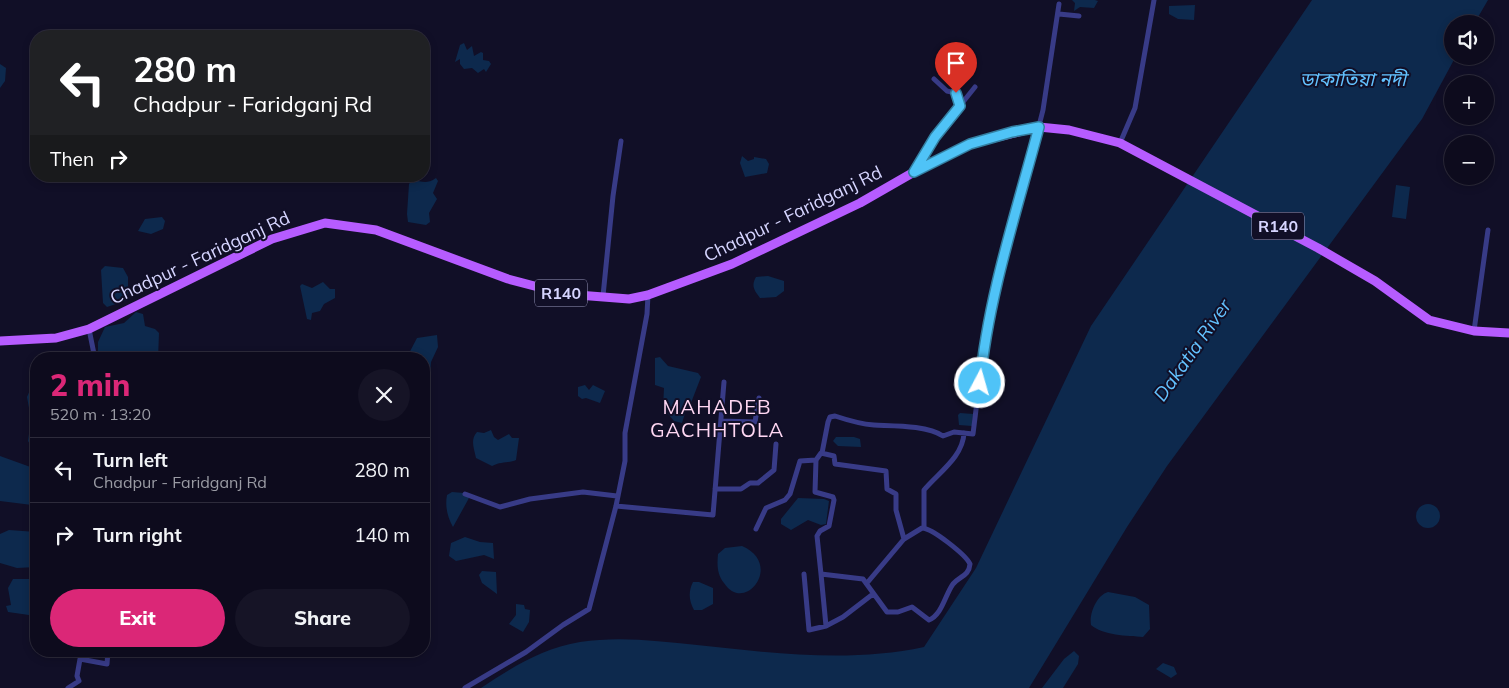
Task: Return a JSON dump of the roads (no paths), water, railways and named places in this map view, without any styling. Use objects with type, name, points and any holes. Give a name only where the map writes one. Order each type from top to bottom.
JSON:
[{"type":"main road","name":"Chadpur - Faridganj Rd","points":[[0,341],[56,338],[89,329],[272,239],[325,223],[376,230],[508,279],[565,294],[629,299],[648,295],[732,264],[860,203],[914,172],[970,144],[1012,132],[1039,127],[1069,130],[1120,143],[1318,248],[1375,281],[1429,320],[1474,331]]},
{"type":"main road","name":"R140","points":[[1474,331],[1509,334]]},
{"type":"street","points":[[1120,143],[1135,108],[1154,0]]},
{"type":"street","points":[[826,626],[818,536],[820,531],[829,526],[834,500],[833,497],[815,492],[816,460],[822,453],[830,417],[835,416],[866,424],[918,428],[934,431],[943,436],[954,432],[971,435],[974,431],[985,337],[1039,127],[1059,14],[1059,4]]},
{"type":"street","points":[[1059,14],[1079,16]]},
{"type":"street","points":[[934,79],[947,91],[956,93],[960,106]]},
{"type":"street","points":[[914,172],[935,137],[975,87]]},
{"type":"street","points":[[603,296],[613,196],[621,140]]},
{"type":"street","points":[[1474,331],[1488,230]]},
{"type":"street","points":[[465,688],[526,652],[563,625],[589,610],[616,506],[625,461],[625,433],[647,314],[648,295]]},
{"type":"street","points":[[89,329],[94,352]]},
{"type":"street","points":[[616,506],[713,515],[724,382]]},
{"type":"street","points":[[722,421],[755,422],[759,398]]},
{"type":"street","points":[[924,528],[924,490],[945,466],[956,457],[964,434]]},
{"type":"street","points":[[715,489],[740,489],[750,483],[760,482],[774,470],[776,444]]},
{"type":"street","points":[[822,453],[834,456],[835,464],[886,471],[887,489],[896,494],[896,510],[904,539]]},
{"type":"street","points":[[756,529],[766,508],[785,500],[790,494],[800,461],[816,460]]},
{"type":"street","points":[[465,494],[500,507],[530,499],[583,492],[617,496]]},
{"type":"street","points":[[821,574],[856,578],[867,582],[873,594],[887,612],[898,612],[912,607],[926,619],[933,619],[953,585],[968,573],[970,564],[965,556],[934,532],[924,528],[904,539],[867,582]]},
{"type":"street","points":[[804,574],[809,630],[826,626],[843,617],[873,594]]},
{"type":"street","points":[[68,688],[79,680],[77,676],[80,659],[107,664],[108,657]]},
{"type":"water","points":[[1072,0],[1098,1],[1094,8],[1080,7],[1074,11],[1075,3]]},
{"type":"water","name":"ডাকাতিয়া নদী","points":[[1312,0],[1488,0],[1479,15],[1444,15],[1444,65],[1451,65],[1444,75],[1422,119],[1167,466],[1127,527],[1029,688],[481,688],[515,666],[540,654],[566,645],[595,640],[624,639],[753,651],[839,656],[868,655],[924,647],[976,568],[1091,326]]},
{"type":"water","points":[[1195,5],[1194,20],[1178,19],[1169,14],[1169,6]]},
{"type":"water","points":[[464,43],[467,50],[472,46],[474,56],[481,52],[483,53],[483,60],[489,61],[491,64],[486,72],[484,69],[478,73],[472,68],[464,69],[460,64],[460,59],[455,62],[460,45]]},
{"type":"water","points":[[0,64],[6,68],[5,81],[0,88]]},
{"type":"water","points":[[742,156],[748,161],[754,159],[754,157],[766,159],[769,164],[767,173],[745,177],[740,163]]},
{"type":"water","points":[[436,178],[438,181],[433,193],[437,199],[429,213],[430,222],[426,225],[408,222],[409,184],[410,182],[430,182]]},
{"type":"water","points":[[1396,185],[1410,187],[1406,219],[1392,217]]},
{"type":"water","points":[[162,217],[165,221],[163,229],[151,234],[138,231],[145,219]]},
{"type":"water","points":[[105,266],[123,268],[128,277],[128,300],[107,307],[103,303],[101,270]]},
{"type":"water","points":[[768,276],[784,281],[784,291],[776,297],[760,298],[754,288],[754,280],[756,277]]},
{"type":"water","points":[[323,282],[330,289],[335,289],[335,298],[324,304],[320,311],[312,313],[311,320],[307,319],[300,286],[302,284],[312,288]]},
{"type":"water","points":[[136,312],[143,314],[145,326],[155,329],[159,333],[158,352],[98,352],[98,342],[105,327],[124,323]]},
{"type":"water","points":[[437,335],[438,347],[431,362],[430,375],[430,352],[410,352],[417,338]]},
{"type":"water","points":[[660,357],[668,366],[698,373],[701,377],[682,423],[674,421],[663,408],[664,388],[655,385],[655,358]]},
{"type":"water","points":[[585,385],[589,390],[593,385],[605,391],[600,403],[586,398],[582,399],[578,396],[578,387]]},
{"type":"water","points":[[30,390],[30,414],[27,397]]},
{"type":"water","points":[[960,413],[973,414],[972,426],[959,425],[958,415]]},
{"type":"water","points":[[30,426],[30,444],[28,441]]},
{"type":"water","points":[[491,430],[494,437],[498,440],[509,434],[512,438],[519,438],[516,460],[492,466],[476,458],[473,444],[475,435],[477,432],[484,433]]},
{"type":"water","points":[[836,437],[860,439],[861,447],[838,446],[833,441]]},
{"type":"water","points":[[0,456],[30,467],[30,505],[0,501]]},
{"type":"water","points":[[452,492],[464,493],[469,498],[453,527],[446,503],[447,495]]},
{"type":"water","points":[[798,498],[824,499],[829,501],[826,524],[821,525],[808,520],[791,530],[781,524],[781,519]]},
{"type":"water","points":[[1428,504],[1433,505],[1439,511],[1439,521],[1433,527],[1428,528],[1423,527],[1417,521],[1416,516],[1417,511],[1423,505]]},
{"type":"water","points":[[9,530],[30,532],[30,567],[17,568],[0,563],[0,534]]},
{"type":"water","points":[[465,537],[480,542],[493,543],[494,559],[484,555],[456,561],[449,556],[451,543]]},
{"type":"water","points":[[742,546],[754,554],[760,564],[760,574],[757,583],[750,590],[742,593],[733,591],[722,580],[719,573],[718,554],[725,548]]},
{"type":"water","points":[[482,571],[496,572],[497,594],[482,583],[479,575]]},
{"type":"water","points":[[13,579],[30,579],[30,615],[8,612],[6,606],[11,605],[8,588]]},
{"type":"water","points":[[693,582],[699,582],[713,588],[713,604],[702,610],[694,610],[690,596]]},
{"type":"water","points":[[1108,592],[1135,597],[1149,605],[1150,629],[1143,637],[1108,633],[1091,625],[1091,615],[1097,601]]},
{"type":"water","points":[[516,604],[524,605],[525,609],[530,610],[529,622],[523,632],[509,624],[516,615]]},
{"type":"water","points":[[1074,651],[1079,656],[1078,664],[1063,688],[1042,688],[1064,659]]},
{"type":"water","points":[[1163,663],[1174,667],[1177,674],[1171,678],[1156,669]]},
{"type":"district","name":"MAHADEB GACHHTOLA","points":[[717,418]]},
{"type":"water label","name":"Dakatia River","points":[[1192,350]]}]
